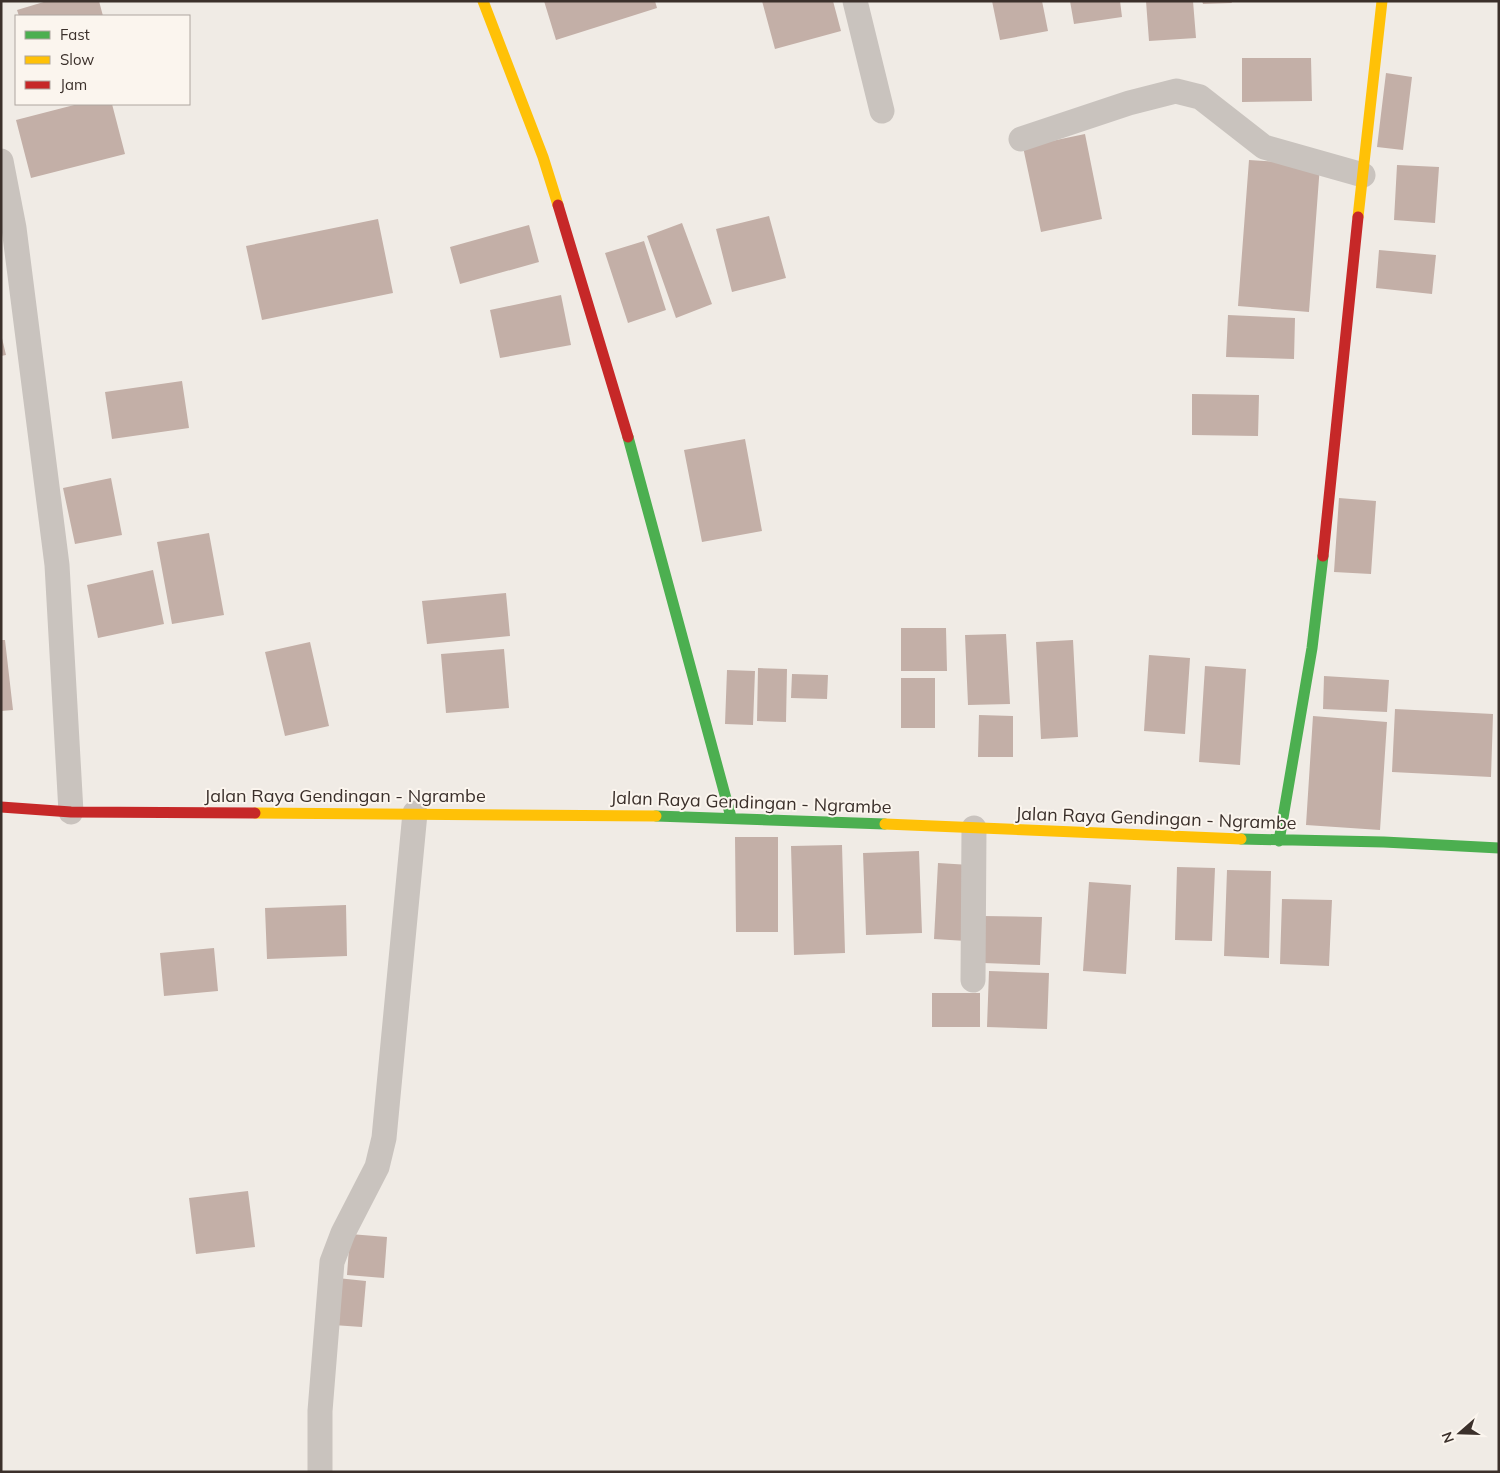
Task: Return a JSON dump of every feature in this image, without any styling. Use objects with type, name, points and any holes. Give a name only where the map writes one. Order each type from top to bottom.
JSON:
[{"type":"street","points":[[855,1],[882,111]]},
{"type":"street","points":[[1279,841],[1312,648],[1331,495],[1350,290],[1382,1]]},
{"type":"street","points":[[487,2],[543,157],[623,420],[731,817]]},
{"type":"street","points":[[1020,139],[1129,103],[1176,91],[1200,97],[1264,147],[1363,175]]},
{"type":"street","points":[[1,161],[14,228],[57,566],[71,812]]},
{"type":"street","name":"Jalan Raya Gendingan - Ngrambe","points":[[1,807],[71,812],[415,812],[731,817],[1279,841],[1384,842],[1499,848]]},
{"type":"street","points":[[320,1472],[320,1411],[332,1262],[343,1233],[377,1166],[384,1138],[415,812]]},
{"type":"street","points":[[973,980],[974,828]]},
{"type":"building","points":[[47,1],[99,1],[103,15],[19,15],[17,10]]},
{"type":"building","points":[[544,1],[655,1],[657,8],[556,40]]},
{"type":"building","points":[[762,1],[833,1],[841,31],[775,49]]},
{"type":"building","points":[[992,1],[1042,1],[1048,31],[1000,40]]},
{"type":"building","points":[[1070,1],[1120,1],[1122,17],[1074,24]]},
{"type":"building","points":[[1146,1],[1193,1],[1196,38],[1149,41]]},
{"type":"building","points":[[1202,1],[1231,1],[1232,3],[1203,4]]},
{"type":"building","points":[[1242,58],[1311,58],[1312,101],[1242,102]]},
{"type":"building","points":[[1386,73],[1412,77],[1403,150],[1377,147]]},
{"type":"building","points":[[74,105],[112,105],[125,154],[31,178],[16,120]]},
{"type":"building","points":[[1085,134],[1102,219],[1041,232],[1023,147]]},
{"type":"building","points":[[1249,160],[1320,165],[1309,312],[1238,306]]},
{"type":"building","points":[[1397,165],[1439,167],[1435,223],[1394,220]]},
{"type":"building","points":[[769,216],[786,278],[732,292],[716,229]]},
{"type":"building","points":[[378,219],[393,293],[262,320],[246,246]]},
{"type":"building","points":[[682,223],[712,304],[676,318],[647,236]]},
{"type":"building","points":[[529,225],[539,262],[460,284],[450,247]]},
{"type":"building","points":[[644,241],[666,310],[628,323],[605,253]]},
{"type":"building","points":[[1379,250],[1436,255],[1432,294],[1376,288]]},
{"type":"building","points":[[561,295],[571,345],[500,358],[490,310]]},
{"type":"building","points":[[1228,315],[1295,318],[1294,359],[1226,357]]},
{"type":"building","points":[[1,334],[6,355],[1,356]]},
{"type":"building","points":[[182,381],[189,428],[112,439],[105,392]]},
{"type":"building","points":[[1192,394],[1259,395],[1258,436],[1192,435]]},
{"type":"building","points":[[745,439],[762,531],[702,542],[684,450]]},
{"type":"building","points":[[111,478],[122,535],[75,544],[63,488]]},
{"type":"building","points":[[1339,498],[1376,501],[1371,574],[1334,572]]},
{"type":"building","points":[[209,533],[224,615],[172,624],[157,542]]},
{"type":"building","points":[[153,570],[164,624],[98,638],[87,585]]},
{"type":"building","points":[[506,593],[510,636],[427,644],[422,601]]},
{"type":"building","points":[[901,628],[946,628],[947,671],[901,671]]},
{"type":"building","points":[[1006,634],[1010,704],[968,705],[965,635]]},
{"type":"building","points":[[1,640],[5,640],[13,710],[1,711]]},
{"type":"building","points":[[1073,640],[1078,737],[1041,739],[1036,642]]},
{"type":"building","points":[[310,642],[329,726],[285,736],[265,652]]},
{"type":"building","points":[[504,649],[509,708],[446,713],[441,654]]},
{"type":"building","points":[[1149,655],[1190,658],[1185,734],[1144,731]]},
{"type":"building","points":[[1205,666],[1246,669],[1240,765],[1199,762]]},
{"type":"building","points":[[758,668],[787,669],[786,722],[757,721]]},
{"type":"building","points":[[727,670],[755,671],[753,725],[725,724]]},
{"type":"building","points":[[792,674],[828,675],[827,699],[791,698]]},
{"type":"building","points":[[1324,676],[1389,680],[1387,712],[1323,709]]},
{"type":"building","points":[[901,678],[935,678],[935,728],[901,728]]},
{"type":"building","points":[[1395,709],[1493,714],[1491,777],[1392,772]]},
{"type":"building","points":[[979,715],[1013,716],[1013,757],[978,757]]},
{"type":"building","points":[[1313,716],[1387,722],[1380,830],[1306,825]]},
{"type":"building","points":[[735,837],[778,837],[778,932],[736,932]]},
{"type":"building","points":[[842,845],[845,953],[794,955],[791,846]]},
{"type":"building","points":[[919,851],[922,933],[866,935],[863,853]]},
{"type":"building","points":[[938,863],[970,865],[966,941],[934,939]]},
{"type":"building","points":[[1177,867],[1215,868],[1212,941],[1175,940]]},
{"type":"building","points":[[1227,870],[1271,871],[1269,958],[1224,956]]},
{"type":"building","points":[[1089,882],[1131,885],[1126,974],[1083,971]]},
{"type":"building","points":[[1282,899],[1332,900],[1329,966],[1280,964]]},
{"type":"building","points":[[346,905],[347,956],[267,959],[265,908]]},
{"type":"building","points":[[983,916],[1042,917],[1040,965],[983,963]]},
{"type":"building","points":[[214,948],[218,991],[164,996],[160,953]]},
{"type":"building","points":[[989,971],[1049,973],[1047,1029],[987,1027]]},
{"type":"building","points":[[932,993],[980,993],[980,1027],[932,1027]]},
{"type":"building","points":[[248,1191],[255,1247],[196,1254],[189,1198]]},
{"type":"building","points":[[350,1234],[387,1237],[384,1278],[347,1275]]},
{"type":"building","points":[[337,1278],[366,1281],[362,1327],[333,1325]]},
{"type":"traffic: fast","points":[[628,437],[731,817]]},
{"type":"traffic: fast","points":[[1279,841],[1312,648],[1323,556]]},
{"type":"traffic: fast","points":[[656,816],[885,824]]},
{"type":"traffic: fast","points":[[1241,839],[1384,842],[1499,848]]},
{"type":"traffic: slow","points":[[483,1],[543,157],[558,205]]},
{"type":"traffic: slow","points":[[1358,217],[1382,1]]},
{"type":"traffic: slow","points":[[255,813],[656,816]]},
{"type":"traffic: slow","points":[[885,824],[1241,839]]},
{"type":"traffic: jam","points":[[558,205],[628,437]]},
{"type":"traffic: jam","points":[[1323,556],[1358,217]]},
{"type":"traffic: jam","points":[[1,807],[71,812],[255,813]]}]
